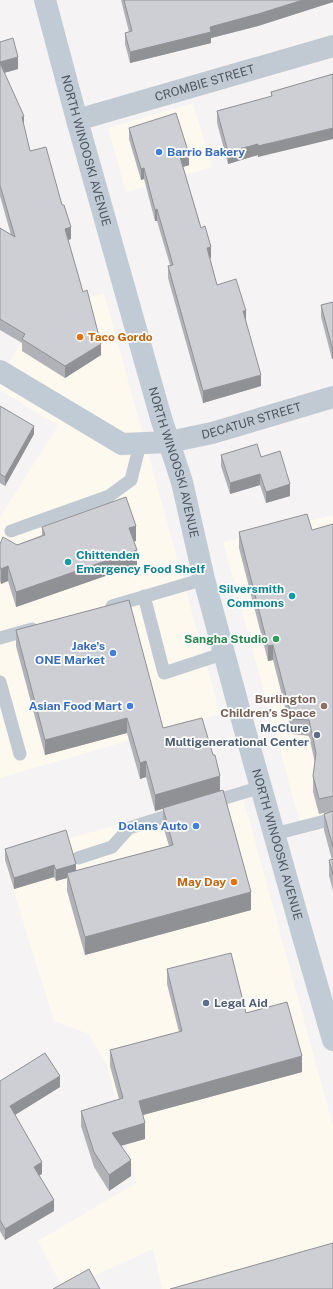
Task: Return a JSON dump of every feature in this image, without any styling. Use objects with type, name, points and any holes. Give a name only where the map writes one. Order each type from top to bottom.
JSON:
[{"type":"main road","name":"NORTH WINOOSKI AVENUE","points":[[45,0],[77,120],[169,442],[182,482],[204,579],[274,834],[333,1040]]},
{"type":"main road","points":[[0,371],[122,444],[169,442]]},
{"type":"street","name":"CROMBIE STREET","points":[[77,120],[333,46]]},
{"type":"street","name":"DECATUR STREET","points":[[169,442],[212,433],[333,397]]},
{"type":"lane","points":[[12,531],[109,496],[130,480],[140,444]]},
{"type":"lane","points":[[99,610],[204,579]]},
{"type":"lane","points":[[144,596],[164,673],[225,653]]},
{"type":"lane","points":[[0,638],[46,625]]},
{"type":"lane","points":[[0,682],[20,754]]},
{"type":"lane","points":[[78,858],[112,847],[129,828],[262,787]]},
{"type":"lane","points":[[274,834],[333,819]]},
{"type":"shaded area","points":[[193,103],[212,167],[126,192],[108,128]]},
{"type":"shaded area","points":[[104,293],[220,714],[0,778],[0,517],[58,426],[0,390],[0,376],[40,313]]},
{"type":"shaded area","points":[[333,515],[333,827],[303,834],[223,542]]},
{"type":"shaded area","points":[[241,790],[333,1126],[333,1289],[162,1289],[153,1249],[66,1289],[63,1289],[38,1241],[136,1183],[108,1068],[89,1034],[54,1021],[3,857]]},
{"type":"building","points":[[124,0],[303,0],[210,27],[211,32],[130,52],[125,33],[132,31]]},
{"type":"building","points":[[13,38],[18,57],[0,62],[0,42]]},
{"type":"building","points":[[0,63],[24,116],[22,117],[30,151],[46,147],[62,205],[64,205],[71,227],[65,229],[83,292],[87,290],[101,344],[65,366],[22,339],[25,334],[0,319],[0,228],[15,237],[0,185]]},
{"type":"building","points":[[333,74],[333,128],[228,152],[217,111],[272,96],[271,92]]},
{"type":"building","points":[[176,113],[189,154],[180,157],[201,228],[205,226],[211,247],[207,248],[217,285],[236,279],[246,311],[243,311],[261,375],[203,391],[168,266],[173,265],[157,209],[155,210],[144,168],[141,169],[129,128]]},
{"type":"building","points":[[333,302],[333,347],[332,347],[321,305]]},
{"type":"building","points":[[0,406],[34,426],[5,477],[0,474]]},
{"type":"building","points":[[257,444],[261,457],[280,451],[290,484],[266,492],[260,474],[230,483],[221,455]]},
{"type":"building","name":"Chittenden Emergency Food Shelf","points":[[126,497],[136,526],[129,528],[137,550],[16,592],[8,566],[1,569],[0,567],[0,544],[3,537],[17,545],[45,535],[42,527]]},
{"type":"building","points":[[307,514],[312,530],[333,524],[333,796],[319,799],[313,776],[316,753],[309,720],[292,719],[273,645],[268,646],[239,532]]},
{"type":"building","points":[[129,600],[163,728],[202,718],[213,755],[215,755],[220,776],[155,795],[146,761],[140,763],[127,718],[45,740],[16,630]]},
{"type":"building","points":[[223,790],[251,892],[85,937],[67,873],[173,845],[163,808]]},
{"type":"building","points":[[333,811],[333,847],[324,814]]},
{"type":"building","points":[[66,830],[76,864],[56,870],[54,865],[14,878],[5,849]]},
{"type":"building","points":[[333,859],[333,875],[329,860]]},
{"type":"building","points":[[231,953],[246,1013],[287,1002],[302,1056],[139,1101],[145,1123],[112,1133],[131,1160],[109,1175],[94,1152],[81,1111],[123,1098],[110,1050],[182,1031],[167,969]]},
{"type":"building","points":[[45,1053],[60,1076],[10,1106],[42,1162],[34,1167],[54,1200],[5,1229],[0,1220],[0,1081]]},
{"type":"building","points":[[333,1243],[333,1289],[170,1289]]},
{"type":"building","points":[[89,1269],[100,1289],[53,1289]]},
{"type":"place","name":"Barrio Bakery","points":[[159,152]]},
{"type":"place","name":"Taco Gordo","points":[[80,337]]},
{"type":"place","name":"Chittenden Emergency Food Shelf","points":[[68,562]]},
{"type":"place","name":"Silversmith Commons","points":[[292,596]]},
{"type":"place","name":"Sangha Studio","points":[[276,639]]},
{"type":"place","name":"Jake's ONE Market","points":[[113,653]]},
{"type":"place","name":"Asian Food Mart","points":[[130,706]]},
{"type":"place","name":"Burlington Children’s Space","points":[[324,706]]},
{"type":"place","name":"McClure Multigenerational Center","points":[[317,735]]},
{"type":"place","name":"Dolans Auto","points":[[196,826]]},
{"type":"place","name":"May Day","points":[[234,882]]},
{"type":"place","name":"Legal Aid","points":[[206,1003]]}]
